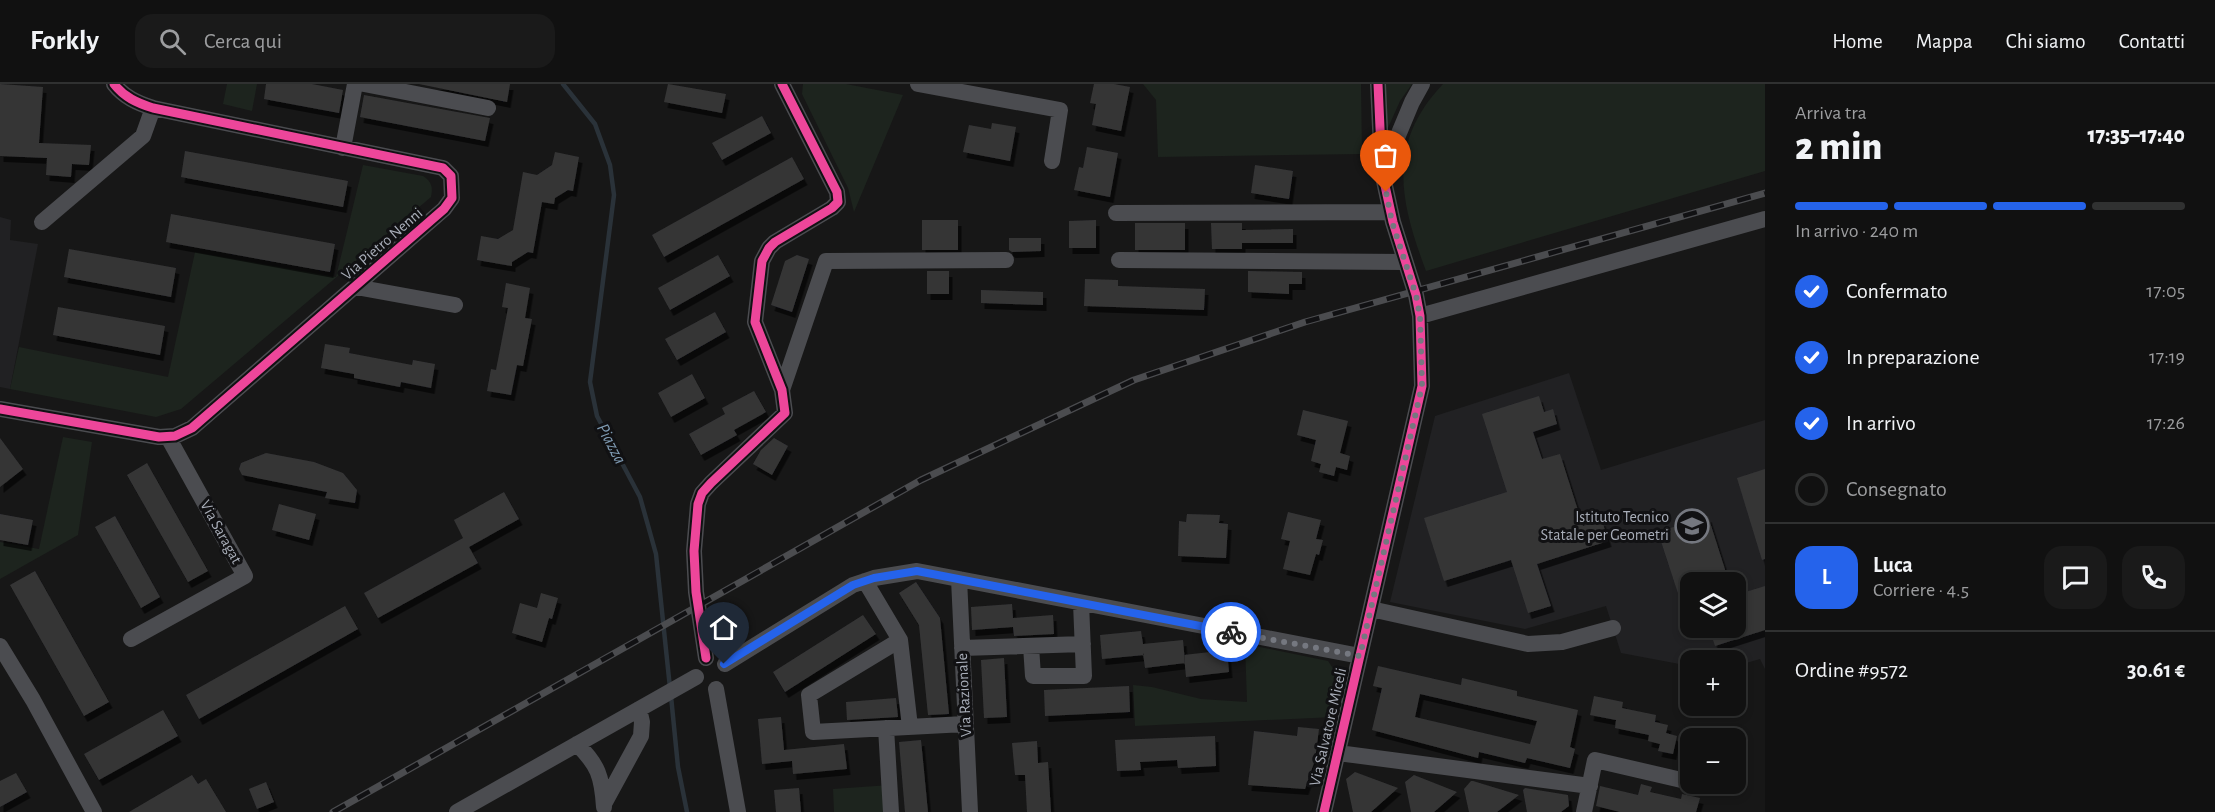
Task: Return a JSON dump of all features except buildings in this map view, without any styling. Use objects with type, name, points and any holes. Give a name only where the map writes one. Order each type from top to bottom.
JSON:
[{"type":"street","name":"Via Pietro Nenni","points":[[114,84],[119,92],[134,102],[153,108],[443,168],[451,176],[453,186],[452,198],[444,209],[356,287],[211,414],[192,428],[168,437]]},
{"type":"street","points":[[343,148],[355,84]]},
{"type":"street","points":[[364,84],[488,108]]},
{"type":"street","points":[[706,658],[694,572],[698,504],[702,494],[711,483],[784,413],[782,390],[756,322],[762,261],[775,242],[832,208],[838,202],[839,197],[782,84]]},
{"type":"street","points":[[918,84],[1060,110],[1052,161]]},
{"type":"street","name":"Via Salvatore Miceli","points":[[1324,812],[1422,386],[1420,316],[1416,295],[1390,212],[1382,172],[1378,84]]},
{"type":"street","points":[[1382,172],[1422,84]]},
{"type":"street","points":[[42,222],[143,136],[153,108]]},
{"type":"street","points":[[1116,213],[1390,212]]},
{"type":"street","points":[[1420,316],[1765,219]]},
{"type":"street","points":[[782,390],[826,261],[1006,260]]},
{"type":"street","points":[[1119,260],[1404,262]]},
{"type":"street","points":[[356,287],[455,305]]},
{"type":"street","points":[[0,409],[168,437]]},
{"type":"street","name":"Via Saragat","points":[[131,639],[245,576],[168,437]]},
{"type":"street","points":[[724,664],[853,585],[917,571],[1360,656]]},
{"type":"street","name":"Via Razionale","points":[[959,579],[970,812]]},
{"type":"street","points":[[865,581],[900,640],[910,727]]},
{"type":"street","points":[[1031,646],[1033,676],[1084,676],[1082,603]]},
{"type":"street","points":[[1371,609],[1528,644],[1562,642],[1613,628]]},
{"type":"street","points":[[900,640],[808,695],[813,732],[965,724]]},
{"type":"street","points":[[962,648],[1083,644]]},
{"type":"street","points":[[0,646],[33,700],[94,812]]},
{"type":"street","points":[[464,809],[689,680],[706,658],[716,658],[727,669],[724,683],[716,688],[710,689],[689,680]]},
{"type":"street","points":[[716,688],[738,812]]},
{"type":"street","points":[[604,808],[641,736],[642,722],[639,709]]},
{"type":"street","points":[[886,728],[891,812]]},
{"type":"street","points":[[577,744],[594,760],[604,808]]},
{"type":"street","points":[[1338,753],[1590,786]]},
{"type":"street","points":[[1584,812],[1595,760],[1680,780]]},
{"type":"shaded area","points":[[227,84],[257,84],[252,111],[223,104]]},
{"type":"shaded area","points":[[803,84],[846,84],[903,95],[854,212],[848,188],[802,94]]},
{"type":"shaded area","points":[[1143,84],[1361,84],[1362,154],[1158,157],[1156,100]]},
{"type":"shaded area","points":[[1384,84],[1412,84],[1400,101],[1387,130]]},
{"type":"shaded area","points":[[1443,84],[1765,84],[1765,171],[1426,271],[1410,221],[1403,174],[1406,151],[1413,129],[1425,106]]},
{"type":"shaded area","points":[[363,165],[423,176],[431,185],[431,197],[181,409],[156,417],[10,389],[19,347],[168,377],[195,252],[336,277]]},
{"type":"shaded area","points":[[0,217],[11,220],[10,240],[38,244],[10,389],[0,387]]},
{"type":"shaded area","points":[[1569,373],[1601,470],[1765,420],[1765,669],[1760,659],[1746,663],[1746,650],[1680,650],[1680,664],[1621,653],[1606,606],[1525,629],[1390,602],[1435,416]]},
{"type":"shaded area","points":[[63,437],[92,442],[78,535],[0,579],[0,542],[39,549]]},
{"type":"shaded area","points":[[1245,644],[1328,661],[1339,682],[1335,717],[1135,726],[1133,685],[1152,687],[1201,699],[1247,702]]},
{"type":"shaded area","points":[[890,785],[891,812],[834,812],[833,789]]},
{"type":"waterway","name":"Piazza","points":[[563,84],[595,124],[610,165],[614,195],[590,382],[597,416],[640,497],[656,554],[670,688]]},
{"type":"waterway","name":"Piazza","points":[[671,696],[678,767],[687,812]]},
{"type":"railway","points":[[333,812],[921,480],[1134,380],[1305,322],[1765,193]]},
{"type":"cycle path","points":[[0,409],[159,437],[175,436],[192,428],[444,209],[452,198],[451,176],[443,168],[153,108],[131,99],[114,84]]},
{"type":"cycle path","points":[[706,658],[696,592],[694,551],[698,504],[702,493],[711,483],[785,413],[782,390],[755,322],[762,261],[775,242],[832,208],[838,202],[837,192],[782,84]]},
{"type":"cycle path","points":[[1324,812],[1422,386],[1420,316],[1416,295],[1393,222],[1382,172],[1378,84]]},
{"type":"way so far","points":[[1231,632],[1360,656],[1422,386],[1420,316],[1416,295],[1392,222],[1386,192]]},
{"type":"place","name":"Istituto Tecnico Statale per Geometri","points":[[1692,526]]},
{"type":"route","points":[[724,664],[853,585],[874,578],[917,571],[1231,632]]}]
